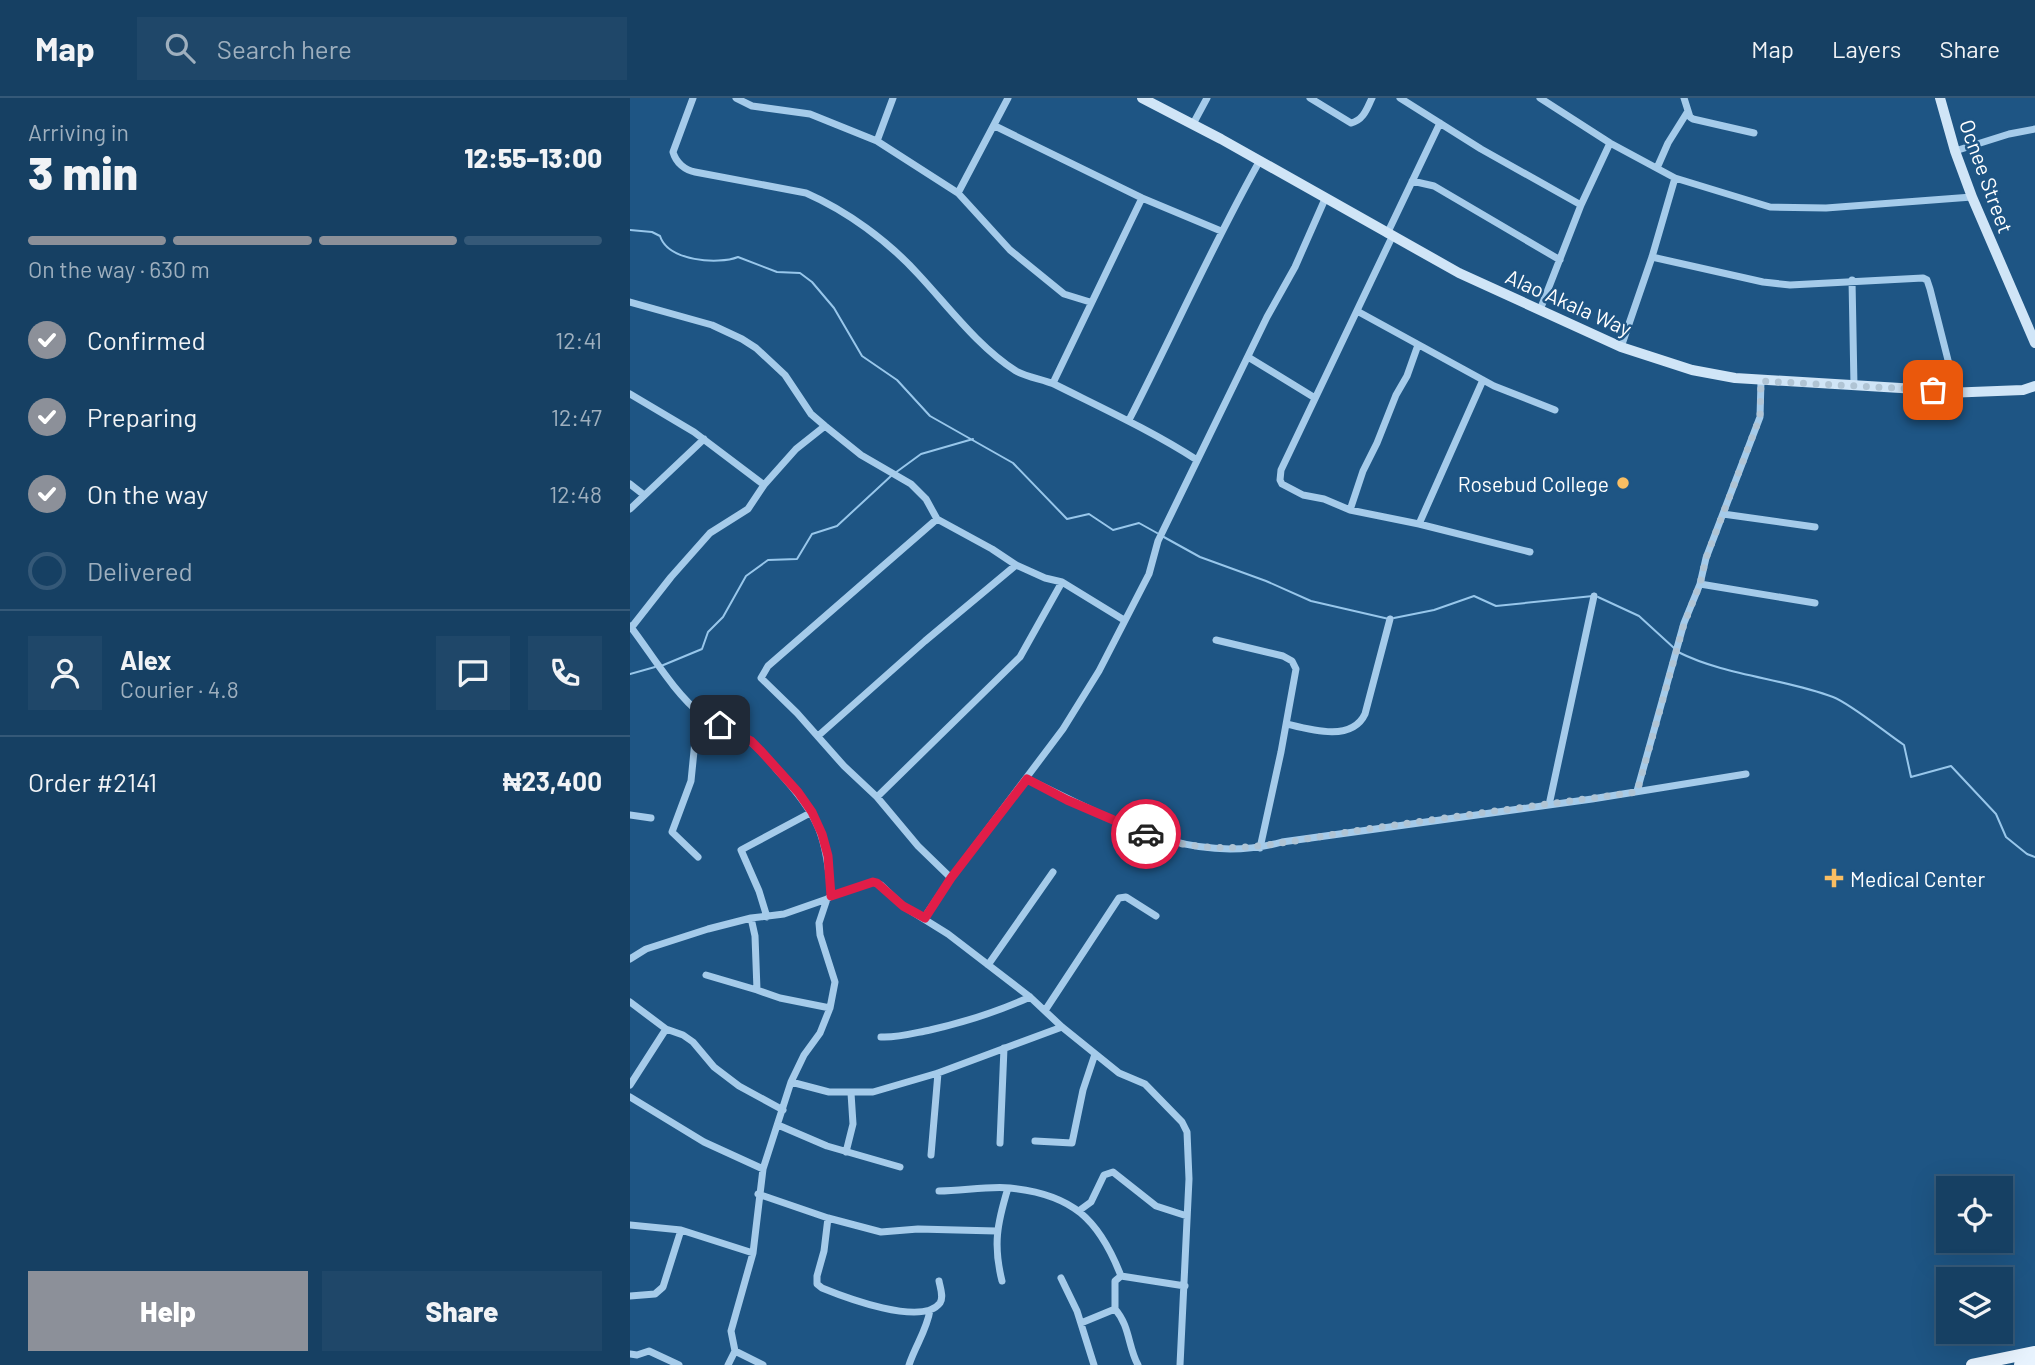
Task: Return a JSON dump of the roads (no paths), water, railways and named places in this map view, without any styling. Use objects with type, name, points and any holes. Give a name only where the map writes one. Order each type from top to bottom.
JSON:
[{"type":"main road","points":[[1972,1365],[2035,1352]]},
{"type":"main road","points":[[2020,1365],[2035,1362]]},
{"type":"street","points":[[693,98],[673,152],[684,167],[695,173],[806,193],[822,200],[869,230],[915,270],[991,352],[1017,371],[1032,379],[1053,383],[1129,420],[1197,460]]},
{"type":"street","points":[[736,98],[752,106],[810,114],[877,141],[958,193],[1010,250],[1064,294],[1090,302]]},
{"type":"street","points":[[877,141],[893,98]]},
{"type":"street","points":[[958,193],[1008,98]]},
{"type":"street","name":"Alao Akala Way","points":[[1142,98],[1459,273],[1621,347],[1692,370],[1761,381],[1947,393],[2023,390],[2035,386]]},
{"type":"street","points":[[1193,124],[1207,98]]},
{"type":"street","points":[[1310,98],[1352,123],[1363,117],[1373,98]]},
{"type":"street","points":[[1400,98],[1581,205]]},
{"type":"street","points":[[1540,98],[1610,143],[1675,178],[1779,208],[1826,208],[1972,197]]},
{"type":"street","points":[[1684,98],[1693,119],[1754,133]]},
{"type":"street","name":"Ocnee Street","points":[[1940,98],[1972,197],[2032,326],[2035,343]]},
{"type":"street","points":[[1657,168],[1668,143],[1688,111]]},
{"type":"street","points":[[1440,123],[1412,181],[1357,311],[1281,470],[1280,480],[1294,492],[1324,499],[1350,510],[1530,552]]},
{"type":"street","points":[[995,127],[1142,198],[1221,231]]},
{"type":"street","points":[[1955,151],[2035,129]]},
{"type":"street","points":[[1540,310],[1581,205],[1610,143]]},
{"type":"street","points":[[1129,420],[1180,321],[1221,231],[1259,162]]},
{"type":"street","points":[[1621,347],[1652,257],[1675,178]]},
{"type":"street","points":[[1412,181],[1434,186],[1560,260]]},
{"type":"street","points":[[1053,383],[1142,198]]},
{"type":"street","points":[[925,918],[951,878],[1063,729],[1099,671],[1149,574],[1158,541],[1168,519],[1267,317],[1295,267],[1325,199]]},
{"type":"street","points":[[1652,257],[1763,282],[1790,285],[1917,277],[1927,280],[1950,368],[1947,393]]},
{"type":"street","points":[[1852,280],[1854,386]]},
{"type":"street","points":[[630,302],[712,325],[756,348],[785,375],[811,414],[814,419],[812,435]]},
{"type":"street","points":[[1357,311],[1483,380],[1555,410]]},
{"type":"street","points":[[1350,510],[1363,471],[1407,376],[1418,345]]},
{"type":"street","points":[[1248,357],[1315,398]]},
{"type":"street","points":[[2023,390],[2030,379],[2035,377]]},
{"type":"street","points":[[1419,524],[1483,380]]},
{"type":"street","points":[[1637,792],[1684,624],[1760,417],[1761,381]]},
{"type":"street","points":[[630,394],[703,438],[764,485]]},
{"type":"street","points":[[811,414],[845,444],[911,484],[926,499],[937,519],[1016,565],[1045,578],[1062,582],[1124,620]]},
{"type":"street","points":[[728,1365],[735,1351],[731,1331],[753,1253],[763,1169],[791,1082],[804,1055],[820,1033],[830,1008],[834,974],[824,951],[819,923],[829,897],[828,856],[812,812],[798,792],[751,741],[701,714],[631,627],[710,533],[748,509],[764,485],[796,449],[825,426]]},
{"type":"street","points":[[630,509],[703,438]]},
{"type":"street","points":[[630,484],[644,495]]},
{"type":"street","points":[[1723,514],[1815,527]]},
{"type":"street","points":[[937,519],[762,674],[761,678],[877,797],[918,846],[951,878]]},
{"type":"street","points":[[818,736],[1016,565]]},
{"type":"street","points":[[877,797],[1020,657],[1062,582]]},
{"type":"street","points":[[1700,584],[1815,603]]},
{"type":"street","points":[[1549,804],[1594,596]]},
{"type":"street","points":[[1287,724],[1335,732],[1360,723],[1365,714],[1390,619]]},
{"type":"street","points":[[1216,640],[1261,650],[1292,661],[1296,674],[1259,848]]},
{"type":"street","points":[[698,857],[672,832],[691,781],[701,714]]},
{"type":"street","points":[[1027,779],[1077,805],[1165,841],[1200,848],[1259,848],[1282,842],[1746,774]]},
{"type":"street","points":[[767,916],[741,850],[812,812]]},
{"type":"street","points":[[630,815],[651,818]]},
{"type":"street","points":[[988,965],[1053,872]]},
{"type":"street","points":[[630,959],[646,948],[751,918],[784,914],[873,882],[903,906],[925,918],[1046,1009],[1062,1027],[1119,1073],[1145,1084],[1186,1127],[1189,1179],[1180,1365]]},
{"type":"street","points":[[1046,1009],[1119,898],[1126,897],[1156,916]]},
{"type":"street","points":[[751,918],[755,936],[757,990]]},
{"type":"street","points":[[706,975],[780,998],[830,1008]]},
{"type":"street","points":[[881,1037],[894,1038],[967,1022],[1030,997]]},
{"type":"street","points":[[630,1002],[666,1029],[693,1042],[714,1068],[739,1086],[783,1110]]},
{"type":"street","points":[[791,1082],[829,1091],[873,1092],[938,1073],[1062,1027]]},
{"type":"street","points":[[630,1085],[666,1029]]},
{"type":"street","points":[[1000,1143],[1004,1048]]},
{"type":"street","points":[[1035,1141],[1072,1143],[1083,1090],[1095,1054]]},
{"type":"street","points":[[931,1155],[938,1073]]},
{"type":"street","points":[[846,1152],[853,1124],[851,1093]]},
{"type":"street","points":[[630,1097],[704,1142],[763,1169]]},
{"type":"street","points":[[778,1125],[827,1146],[900,1167]]},
{"type":"street","points":[[1080,1210],[1091,1202],[1104,1175],[1113,1172],[1156,1206],[1187,1216]]},
{"type":"street","points":[[1002,1281],[997,1259],[996,1231],[1008,1188]]},
{"type":"street","points":[[939,1191],[1008,1188],[1050,1195],[1080,1210],[1085,1220],[1103,1236],[1121,1276]]},
{"type":"street","points":[[758,1194],[881,1233],[918,1229],[996,1231]]},
{"type":"street","points":[[828,1218],[824,1251],[817,1276],[818,1286],[878,1308],[906,1312],[930,1310],[940,1303],[942,1296],[939,1281]]},
{"type":"street","points":[[630,1225],[681,1230],[753,1253]]},
{"type":"street","points":[[630,1296],[655,1294],[663,1287],[681,1230]]},
{"type":"street","points":[[1138,1365],[1131,1354],[1128,1332],[1115,1309],[1115,1281],[1121,1276],[1185,1286]]},
{"type":"street","points":[[1061,1278],[1081,1323],[1094,1365]]},
{"type":"street","points":[[1081,1323],[1115,1309]]},
{"type":"street","points":[[909,1365],[915,1346],[927,1325],[930,1310]]},
{"type":"street","points":[[630,1354],[637,1355],[649,1350],[679,1365]]},
{"type":"street","points":[[735,1351],[763,1365]]},
{"type":"waterway","points":[[630,230],[652,232],[660,236],[673,251],[694,259],[718,261],[738,257],[777,272],[800,273],[812,282],[834,308],[862,356],[897,380],[930,416],[1013,463],[1067,519],[1089,514],[1113,530],[1139,523],[1157,533]]},
{"type":"waterway","points":[[895,473],[921,454],[973,439]]},
{"type":"waterway","points":[[661,666],[702,649],[708,632],[723,617],[746,576],[768,560],[797,559],[812,534],[837,526],[891,476]]},
{"type":"waterway","points":[[1162,536],[1200,557],[1311,601],[1389,619]]},
{"type":"waterway","points":[[1394,618],[1434,610],[1474,596],[1496,606],[1593,596]]},
{"type":"waterway","points":[[1598,597],[1639,616],[1674,648]]},
{"type":"waterway","points":[[1678,652],[1715,666],[1814,691],[1840,701],[1904,745],[1911,777],[1951,766],[1996,814],[2006,837],[2035,857]]},
{"type":"waterway","points":[[630,674],[655,667]]},
{"type":"place","name":"Rosebud College","points":[[1623,483]]},
{"type":"place","name":"Medical Center","points":[[1834,878]]}]
